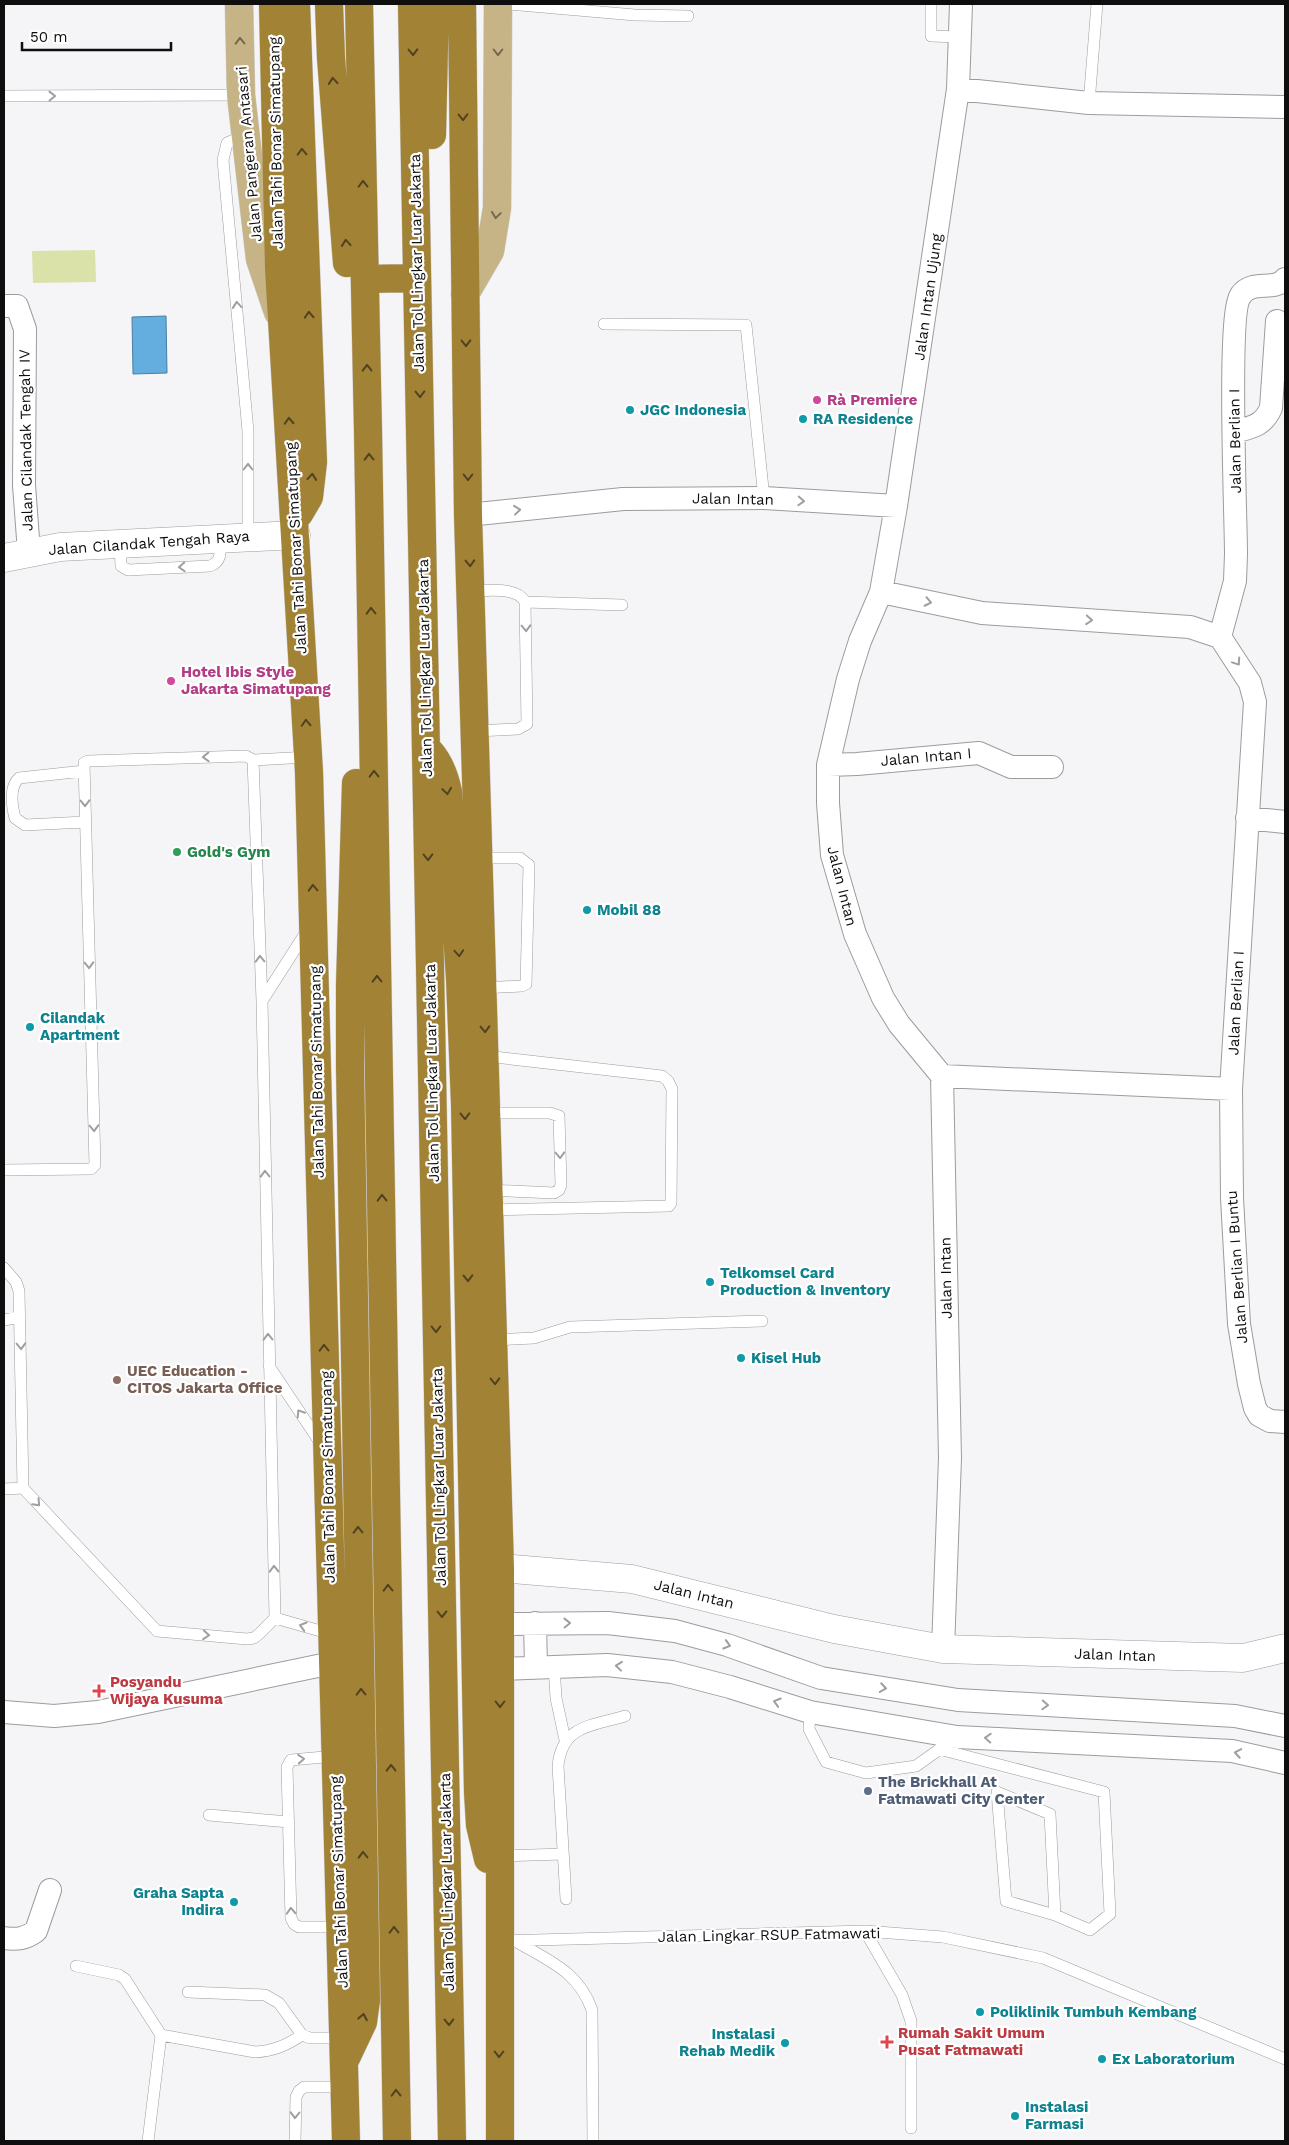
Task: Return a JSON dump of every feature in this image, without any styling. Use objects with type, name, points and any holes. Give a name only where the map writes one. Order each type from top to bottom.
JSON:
[{"type":"highway","name":"Jalan Tahi Bonar Simatupang","points":[[273,4],[278,260],[284,330],[308,755],[314,920],[331,1634],[346,2141]]},
{"type":"highway","points":[[295,528],[309,497],[313,462],[296,4]]},
{"type":"highway","points":[[329,4],[331,58],[352,315],[357,328],[366,340]]},
{"type":"highway","points":[[359,4],[397,2141]]},
{"type":"highway","name":"Jalan Tol Lingkar Luar Jakarta","points":[[412,4],[452,2141]]},
{"type":"highway","points":[[416,196],[427,182],[430,166],[435,4]]},
{"type":"highway","points":[[462,4],[468,515],[480,858],[500,1568],[499,1897]]},
{"type":"highway","points":[[365,279],[417,278]]},
{"type":"highway","points":[[345,2062],[363,2022],[366,2000],[350,985],[356,799],[352,530],[353,510],[358,498],[369,484]]},
{"type":"highway","points":[[427,748],[438,761],[448,792],[460,979],[465,1114],[478,1792],[480,1825],[485,1851],[499,1897],[508,1941],[500,2141]]},
{"type":"main road","name":"Jalan Pangeran Antasari","points":[[239,4],[241,95],[260,259],[284,330]]},
{"type":"main road","points":[[465,294],[490,251],[497,208],[498,4]]},
{"type":"street","name":"Jalan Intan Ujung","points":[[896,506],[958,89],[961,4]]},
{"type":"street","points":[[958,89],[1090,103],[1285,108]]},
{"type":"street","name":"Jalan Berlian I","points":[[1231,1089],[1255,702],[1250,683],[1220,637],[1235,581],[1234,324],[1240,296],[1248,288],[1261,285],[1277,285],[1285,279]]},
{"type":"street","name":"Jalan Cilandak Tengah IV","points":[[4,306],[17,306],[25,329],[24,485],[16,555]]},
{"type":"street","points":[[1234,432],[1259,424],[1267,418],[1272,408],[1277,321]]},
{"type":"street","name":"Jalan Intan","points":[[468,515],[623,500],[764,498],[896,506],[881,592],[860,641],[848,679],[828,764],[828,803],[832,855],[855,934],[883,998],[899,1024],[942,1076],[950,1458],[943,1649]]},
{"type":"street","name":"Jalan Cilandak Tengah Raya","points":[[16,555],[60,547],[248,537],[295,528]]},
{"type":"street","points":[[881,592],[982,613],[1190,627],[1220,637]]},
{"type":"street","name":"Jalan Intan I","points":[[828,764],[857,764],[979,753],[1011,767],[1052,767]]},
{"type":"street","points":[[1247,818],[1285,822]]},
{"type":"street","points":[[942,1076],[1231,1089]]},
{"type":"street","name":"Jalan Berlian I Buntu","points":[[1231,1089],[1232,1198],[1239,1324],[1244,1360],[1255,1408],[1259,1414],[1270,1421],[1285,1422]]},
{"type":"street","name":"Jalan Intan","points":[[500,1568],[632,1579],[834,1629],[943,1649],[1244,1658],[1285,1648]]},
{"type":"street","points":[[501,1624],[608,1623],[675,1631],[727,1645],[821,1678],[958,1700],[1235,1716],[1285,1726],[1282,1762],[1232,1751],[948,1743],[810,1712],[730,1687],[672,1672],[607,1665],[501,1669]]},
{"type":"street","points":[[535,1624],[545,1667]]},
{"type":"street","points":[[4,1712],[54,1716],[98,1712],[332,1663]]},
{"type":"street","points":[[4,1938],[17,1940],[36,1931],[50,1890]]},
{"type":"lane","points":[[508,4],[635,15],[688,16]]},
{"type":"lane","points":[[932,4],[931,36],[960,37]]},
{"type":"lane","points":[[1090,103],[1097,4]]},
{"type":"lane","points":[[4,96],[241,95]]},
{"type":"lane","points":[[245,135],[227,143],[223,160],[248,431],[248,537]]},
{"type":"lane","points":[[604,324],[746,325],[764,498]]},
{"type":"lane","points":[[471,591],[501,591],[518,595],[525,602],[622,605]]},
{"type":"lane","points":[[476,731],[518,730],[527,724],[525,602]]},
{"type":"lane","points":[[4,1170],[90,1169],[95,1166],[84,763],[88,761],[252,759],[308,755]]},
{"type":"lane","points":[[4,1268],[16,1282],[19,1291],[24,1488],[157,1631],[247,1639],[260,1633],[275,1618],[262,1001],[252,759]]},
{"type":"lane","points":[[84,771],[19,778],[13,788],[13,810],[15,818],[25,825],[85,822]]},
{"type":"lane","points":[[480,858],[520,858],[529,864],[526,984],[522,986],[483,988]]},
{"type":"lane","points":[[262,1001],[314,920]]},
{"type":"lane","points":[[486,1056],[662,1076],[668,1081],[672,1090],[671,1203],[669,1206],[489,1200]]},
{"type":"lane","points":[[487,1113],[550,1112],[559,1116],[561,1185],[559,1190],[554,1193],[489,1200]]},
{"type":"lane","points":[[4,1320],[20,1317]]},
{"type":"lane","points":[[493,1340],[534,1338],[570,1327],[762,1321]]},
{"type":"lane","points":[[269,1364],[327,1454]]},
{"type":"lane","points":[[4,1488],[24,1488]]},
{"type":"lane","points":[[275,1618],[331,1634]]},
{"type":"lane","points":[[545,1667],[556,1698],[566,1740]]},
{"type":"lane","points":[[810,1712],[810,1729],[826,1762],[866,1773],[916,1766],[948,1743],[1104,1792],[1110,1914],[1090,1930],[1055,1915],[1006,1901],[997,1792],[1050,1814],[1055,1915]]},
{"type":"lane","points":[[566,1899],[558,1766],[559,1752],[572,1732],[625,1716]]},
{"type":"lane","points":[[335,1756],[292,1760],[289,1763],[291,1918],[299,1928],[340,1927]]},
{"type":"lane","points":[[209,1815],[289,1822]]},
{"type":"lane","points":[[499,1856],[563,1854]]},
{"type":"lane","points":[[865,1931],[902,1995],[911,2021],[910,2128]]},
{"type":"lane","name":"Jalan Lingkar RSUP Fatmawati","points":[[508,1941],[865,1931],[942,1937],[1043,1958],[1285,2059]]},
{"type":"lane","points":[[508,1941],[567,1971],[587,1996],[592,2010],[593,2141]]},
{"type":"lane","points":[[76,1966],[119,1975],[125,1979],[161,2035],[148,2141]]},
{"type":"lane","points":[[188,1992],[265,1995],[273,1998],[279,2003],[302,2035],[310,2038],[345,2062],[299,2091],[296,2097],[295,2141]]},
{"type":"lane","points":[[161,2035],[255,2052],[268,2051],[284,2046],[302,2035]]},
{"type":"green space","points":[[95,250],[96,282],[33,283],[32,251]]},
{"type":"water","points":[[166,316],[167,373],[133,374],[132,317]]},
{"type":"place","name":"Rà Premiere","points":[[817,400]]},
{"type":"place","name":"JGC Indonesia","points":[[630,410]]},
{"type":"place","name":"RA Residence","points":[[803,419]]},
{"type":"place","name":"Hotel Ibis Style Jakarta Simatupang","points":[[171,681]]},
{"type":"place","name":"Gold's Gym","points":[[177,852]]},
{"type":"place","name":"Mobil 88","points":[[587,910]]},
{"type":"place","name":"Cilandak Apartment","points":[[30,1027]]},
{"type":"place","name":"Telkomsel Card Production & Inventory","points":[[710,1282]]},
{"type":"place","name":"Kisel Hub","points":[[741,1358]]},
{"type":"place","name":"UEC Education - CITOS Jakarta Office","points":[[117,1380]]},
{"type":"place","name":"Posyandu Wijaya Kusuma","points":[[99,1691]]},
{"type":"place","name":"The Brickhall At Fatmawati City Center","points":[[868,1791]]},
{"type":"place","name":"Graha Sapta Indira","points":[[234,1902]]},
{"type":"place","name":"Poliklinik Tumbuh Kembang","points":[[980,2012]]},
{"type":"place","name":"Rumah Sakit Umum Pusat Fatmawati","points":[[887,2042]]},
{"type":"place","name":"Instalasi Rehab Medik","points":[[785,2043]]},
{"type":"place","name":"Ex Laboratorium","points":[[1102,2059]]},
{"type":"place","name":"Instalasi Farmasi","points":[[1015,2116]]}]
